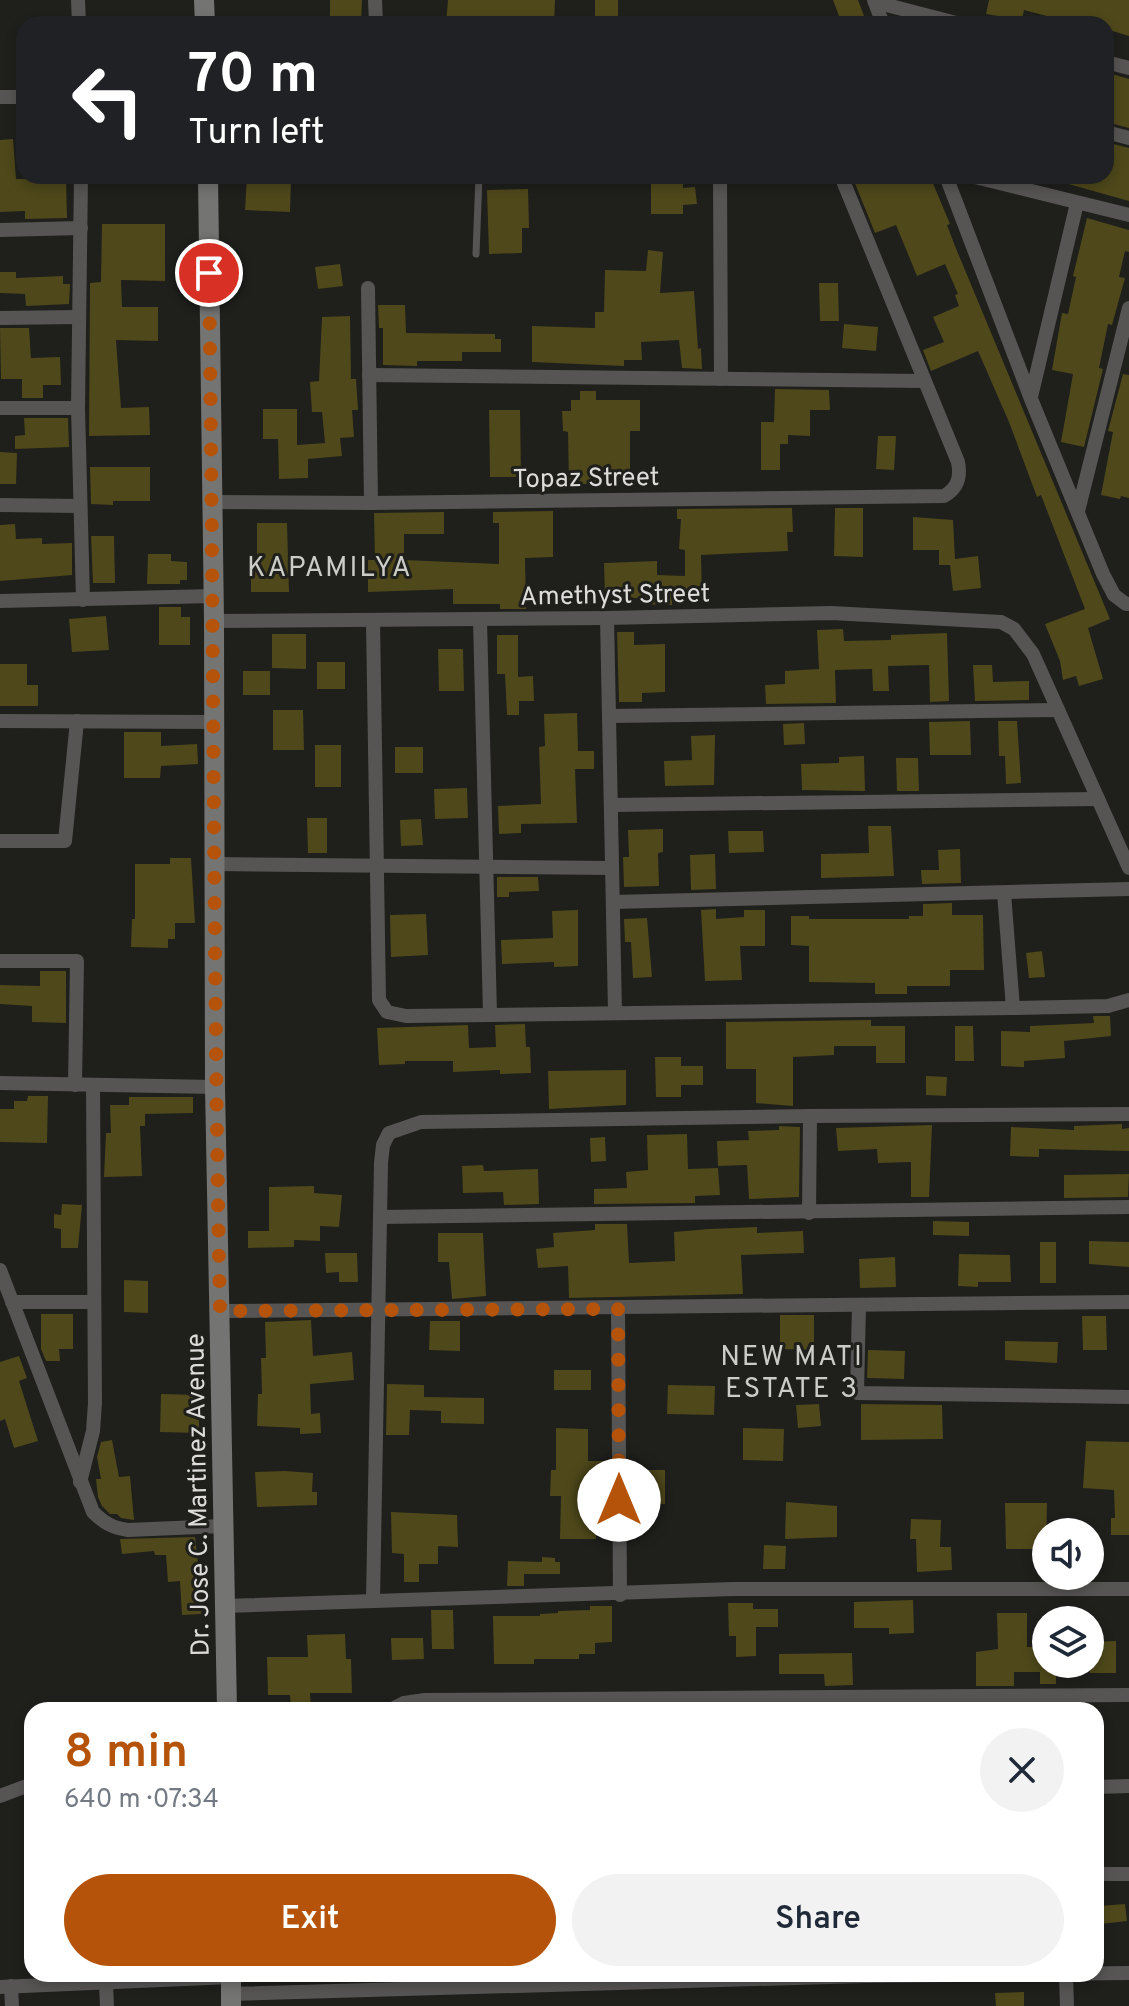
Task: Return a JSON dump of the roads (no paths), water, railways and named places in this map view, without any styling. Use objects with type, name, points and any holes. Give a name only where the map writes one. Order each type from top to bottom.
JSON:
[{"type":"street","points":[[874,1],[930,16]]},
{"type":"street","points":[[81,184],[78,408],[83,600]]},
{"type":"street","name":"Dr. Jose C. Martinez Avenue","points":[[208,184],[214,596],[215,1087],[227,1702]]},
{"type":"street","points":[[720,184],[721,379]]},
{"type":"street","points":[[369,375],[924,381],[844,184]]},
{"type":"street","points":[[949,184],[1031,399],[1078,511],[1114,595],[1129,604]]},
{"type":"street","points":[[1002,184],[1129,215]]},
{"type":"street","points":[[1031,399],[1077,203]]},
{"type":"street","points":[[0,230],[81,228]]},
{"type":"street","points":[[368,288],[371,503]]},
{"type":"street","points":[[1078,511],[1129,308]]},
{"type":"street","points":[[0,318],[78,317]]},
{"type":"street","name":"Topaz Street","points":[[213,502],[937,498],[952,492],[960,471],[924,381]]},
{"type":"street","points":[[0,408],[78,408]]},
{"type":"street","points":[[0,505],[79,506]]},
{"type":"street","points":[[0,601],[214,596]]},
{"type":"street","name":"Amethyst Street","points":[[214,621],[480,620],[831,613],[988,620],[1014,629],[1033,654],[1058,710]]},
{"type":"street","points":[[607,618],[615,1012]]},
{"type":"street","points":[[480,620],[490,1014]]},
{"type":"street","points":[[373,621],[379,1000],[382,1006],[396,1015],[1013,1008],[1108,1006],[1129,1000]]},
{"type":"street","points":[[609,716],[1058,710],[1129,868]]},
{"type":"street","points":[[0,721],[214,722]]},
{"type":"street","points":[[0,841],[65,841],[77,721]]},
{"type":"street","points":[[611,805],[1098,799]]},
{"type":"street","points":[[213,864],[612,868]]},
{"type":"street","points":[[613,902],[1129,889]]},
{"type":"street","points":[[1004,893],[1013,1008]]},
{"type":"street","points":[[0,961],[77,961],[75,1085]]},
{"type":"street","points":[[0,1083],[215,1087]]},
{"type":"street","points":[[80,1482],[93,1431],[93,1085]]},
{"type":"street","points":[[373,1600],[380,1217],[383,1145],[389,1133],[421,1122],[1129,1114]]},
{"type":"street","points":[[809,1213],[810,1116]]},
{"type":"street","points":[[380,1217],[1129,1207]]},
{"type":"street","points":[[0,1270],[93,1512],[115,1528],[223,1526]]},
{"type":"street","points":[[12,1302],[94,1302]]},
{"type":"street","points":[[220,1311],[1129,1302]]},
{"type":"street","points":[[859,1305],[857,1393],[1129,1397]]},
{"type":"street","points":[[618,1309],[620,1595]]},
{"type":"street","points":[[225,1606],[733,1589],[1129,1589]]},
{"type":"street","points":[[780,1702],[1129,1695]]},
{"type":"street","points":[[411,1702],[552,1702]]},
{"type":"street","points":[[1104,1787],[1129,1786]]},
{"type":"street","points":[[0,1796],[24,1787]]},
{"type":"street","points":[[1104,1874],[1129,1874]]},
{"type":"street","points":[[1104,1974],[1129,1973]]},
{"type":"street","points":[[12,2006],[6,1986],[106,1984],[231,1988],[503,1982]]},
{"type":"street","points":[[1066,1982],[1067,2006]]},
{"type":"street","points":[[106,1984],[107,2006]]},
{"type":"lane","points":[[476,254],[479,184]]},
{"type":"district","name":"KAPAMILYA","points":[[330,566]]},
{"type":"district","name":"NEW MATI ESTATE 3","points":[[792,1371]]}]
